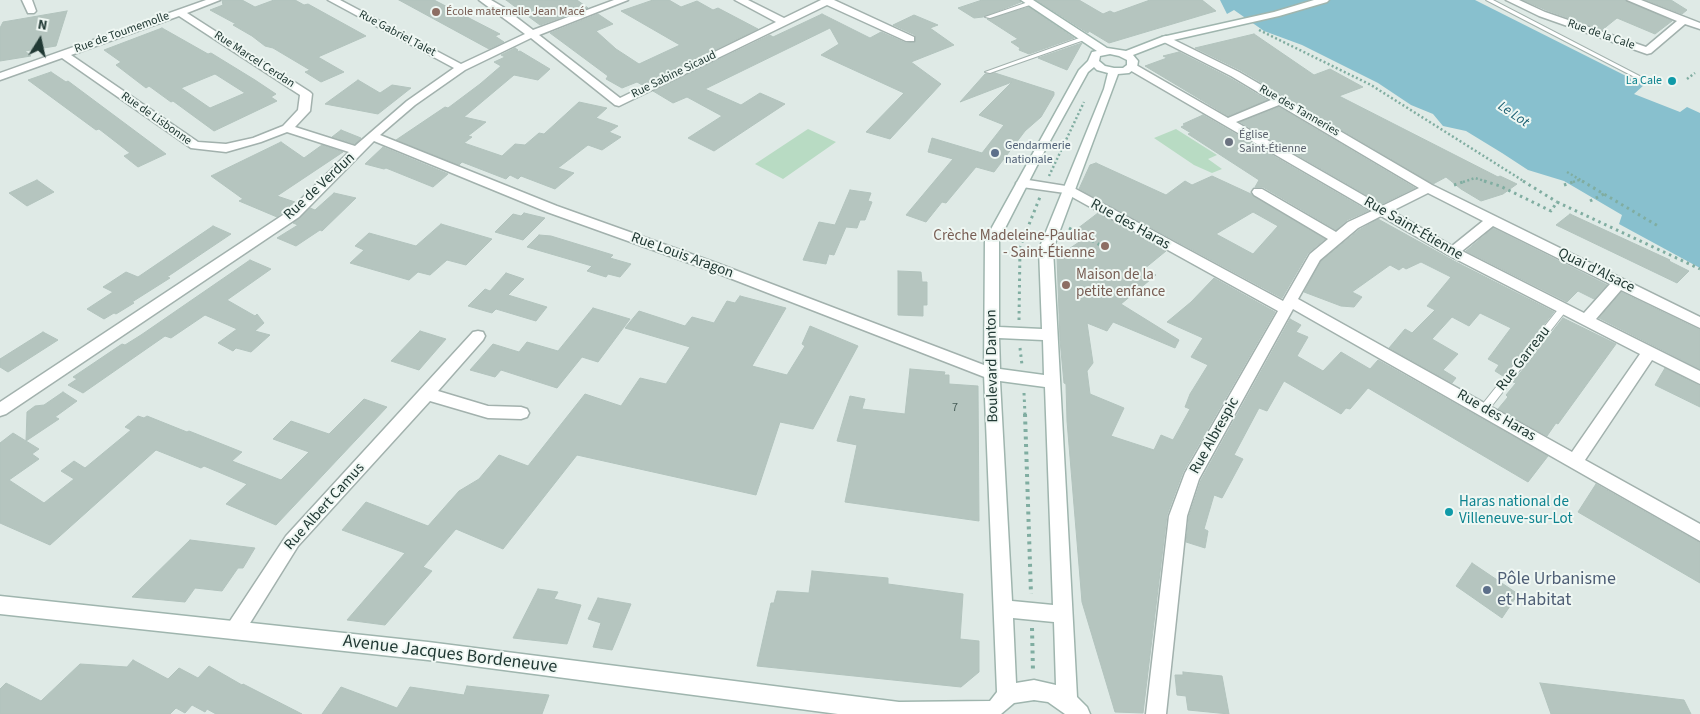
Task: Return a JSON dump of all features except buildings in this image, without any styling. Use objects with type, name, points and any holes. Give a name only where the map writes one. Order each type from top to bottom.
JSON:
[{"type":"street","points":[[27,0],[31,11]]},
{"type":"street","name":"Rue de Toumemolle","points":[[0,77],[215,0]]},
{"type":"street","name":"Rue Gabriel Talet","points":[[333,0],[460,68]]},
{"type":"street","points":[[484,0],[500,8],[532,34]]},
{"type":"street","name":"Rue de Verdun","points":[[0,410],[294,214],[372,136],[410,103],[460,68],[532,34],[623,0]]},
{"type":"street","points":[[740,0],[784,22]]},
{"type":"street","points":[[1127,55],[1132,51],[1166,39],[1276,14],[1324,0]]},
{"type":"street","name":"Rue de la Cale","points":[[1511,0],[1542,14],[1647,51],[1684,20]]},
{"type":"street","points":[[1632,0],[1700,26]]},
{"type":"street","points":[[828,1],[910,39]]},
{"type":"street","name":"Rue Sabine Sicaud","points":[[532,34],[619,102],[828,1]]},
{"type":"street","points":[[1029,2],[1085,38],[1099,57],[1101,68],[1125,71],[1132,67],[1133,61],[1127,55],[1116,52],[1099,57]]},
{"type":"street","name":"Rue Marcel Cerdan","points":[[180,13],[306,94],[304,111],[287,128]]},
{"type":"street","name":"Rue des Tanneries","points":[[1166,39],[1236,74],[1428,188],[1492,220]]},
{"type":"street","name":"Rue de Lisbonne","points":[[63,54],[194,146],[226,148],[257,140],[287,128]]},
{"type":"street","name":"Boulevard Danton","points":[[1007,696],[992,374],[992,240],[1084,70],[1099,57]]},
{"type":"street","name":"Rue Saint-Étienne","points":[[1132,67],[1453,252],[1700,378]]},
{"type":"street","points":[[1074,708],[1063,614],[1046,249],[1109,90],[1114,71]]},
{"type":"street","points":[[1227,122],[1281,100]]},
{"type":"street","points":[[287,128],[358,151]]},
{"type":"street","name":"Rue Louis Aragon","points":[[372,136],[552,209],[714,267],[992,374],[1052,382]]},
{"type":"street","name":"Rue des Haras","points":[[1022,183],[1068,190],[1196,262],[1288,305],[1484,409],[1700,533]]},
{"type":"street","name":"Rue Albrespic","points":[[1156,714],[1178,516],[1192,478],[1315,257],[1353,224],[1384,212],[1428,188]]},
{"type":"street","points":[[1258,192],[1337,238]]},
{"type":"street","points":[[1453,252],[1492,220]]},
{"type":"street","name":"Quai d'Alsace","points":[[1492,220],[1700,323]]},
{"type":"street","points":[[1586,320],[1619,283]]},
{"type":"street","points":[[992,332],[1050,335]]},
{"type":"street","name":"Rue Albert Camus","points":[[235,630],[292,540],[478,336]]},
{"type":"street","points":[[1574,462],[1650,351]]},
{"type":"street","points":[[427,394],[488,412],[521,412]]},
{"type":"street","name":"Avenue Jacques Bordeneuve","points":[[0,605],[436,652],[868,711],[901,713],[991,712]]},
{"type":"street","points":[[1003,609],[1063,614]]},
{"type":"street","points":[[991,712],[1007,696],[1020,691],[1034,690],[1051,693],[1074,708]]},
{"type":"lane","points":[[1489,0],[1650,83]]},
{"type":"lane","points":[[988,17],[1029,2]]},
{"type":"lane","points":[[988,72],[1085,38]]},
{"type":"lane","name":"Rue Garreau","points":[[1484,409],[1563,309]]},
{"type":"path","points":[[1257,29],[1371,85],[1557,202],[1700,269]]},
{"type":"path","points":[[1687,79],[1695,73]]},
{"type":"path","points":[[1567,172],[1658,226]]},
{"type":"path","points":[[1452,186],[1475,178],[1500,186],[1551,211],[1557,202]]},
{"type":"path","points":[[1564,185],[1579,180]]},
{"type":"path","points":[[1590,201],[1604,194]]},
{"type":"path","points":[[1064,225],[1102,246]]},
{"type":"green space","points":[[808,129],[836,142],[783,179],[755,164]]},
{"type":"green space","points":[[1176,129],[1217,155],[1208,159],[1222,169],[1212,173],[1194,165],[1154,138]]},
{"type":"water","name":"Le Lot","points":[[1220,0],[1475,0],[1644,85],[1634,94],[1680,112],[1687,107],[1700,113],[1700,268],[1619,224],[1622,215],[1564,181],[1528,170],[1466,131],[1443,126],[1433,114],[1411,105],[1378,83],[1302,45],[1264,31],[1234,10],[1227,14]]},
{"type":"place","name":"École maternelle Jean Macé","points":[[436,12]]},
{"type":"place","name":"La Cale","points":[[1672,81]]},
{"type":"place","name":"Église Saint-Étienne","points":[[1229,142]]},
{"type":"place","name":"Gendarmerie nationale","points":[[995,153]]},
{"type":"place","name":"Crèche Madeleine-Pauliac - Saint-Étienne","points":[[1105,246]]},
{"type":"place","name":"Maison de la petite enfance","points":[[1066,285]]},
{"type":"place","name":"Haras national de Villeneuve-sur-Lot","points":[[1449,512]]},
{"type":"place","name":"Pôle Urbanisme et Habitat","points":[[1487,590]]}]
